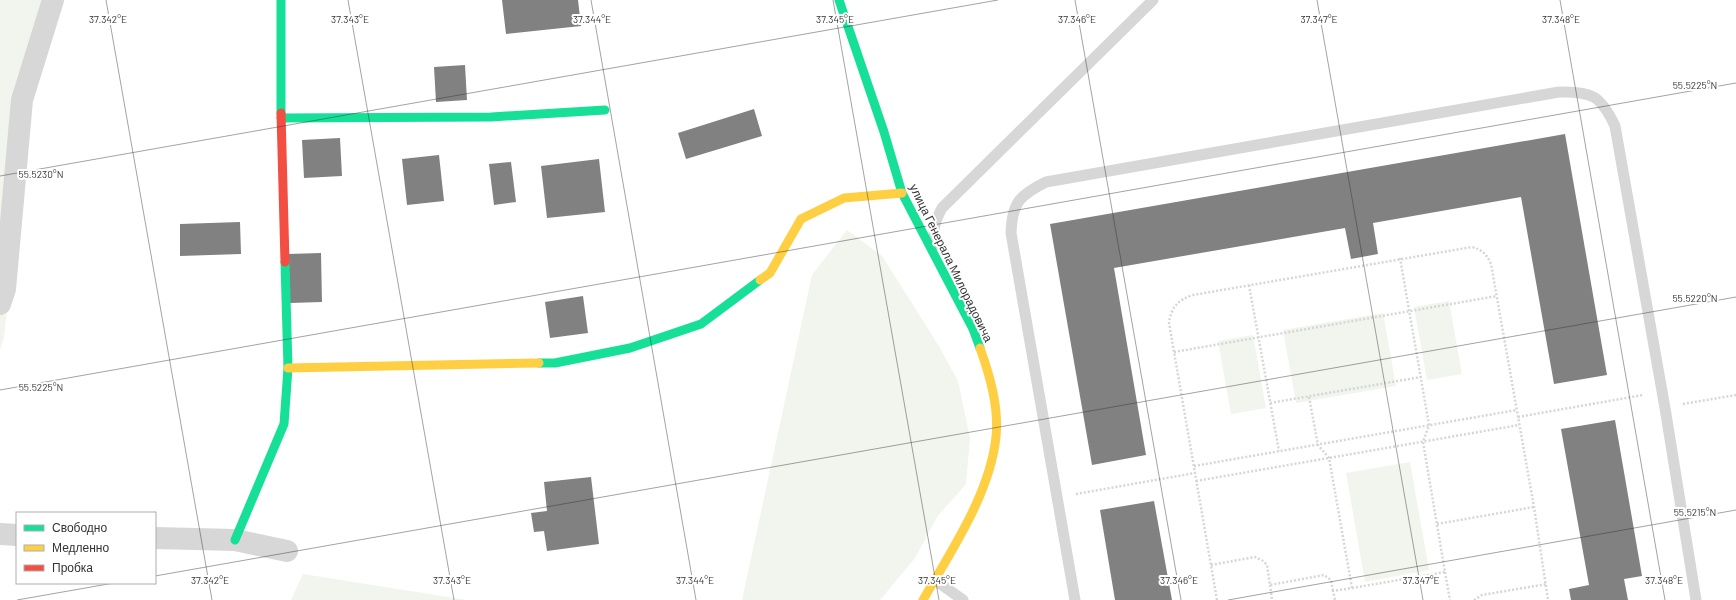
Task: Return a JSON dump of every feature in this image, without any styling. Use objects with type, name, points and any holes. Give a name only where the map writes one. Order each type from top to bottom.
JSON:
[{"type":"street","points":[[0,304],[5,289],[22,100],[53,0]]},
{"type":"street","points":[[235,540],[268,465],[284,424],[288,368],[281,118],[281,0]]},
{"type":"street","name":"улица Генерала Милорадовича","points":[[839,0],[884,132],[902,192],[938,265],[956,295],[973,330],[986,364],[994,394],[996,436],[992,461],[984,486],[923,600]]},
{"type":"street","points":[[281,118],[491,117],[604,110]]},
{"type":"street","points":[[288,368],[555,363],[630,348],[701,324],[770,273],[801,219],[844,198],[902,192]]},
{"type":"street","points":[[0,534],[16,535]]},
{"type":"street","points":[[156,538],[235,540],[287,551]]},
{"type":"lane","points":[[938,265],[933,234],[935,222],[942,208],[1153,0]]},
{"type":"lane","points":[[1075,600],[1011,233],[1012,217],[1017,203],[1027,191],[1046,182],[1559,92],[1579,92],[1595,98],[1607,109],[1615,126],[1662,392],[1696,600]]},
{"type":"lane","points":[[935,580],[963,600]]},
{"type":"path","points":[[1217,600],[1169,323],[1170,315],[1174,306],[1181,299],[1193,295],[1400,258],[1472,247],[1480,249],[1487,255],[1491,264],[1534,507],[1547,584],[1548,600]]},
{"type":"path","points":[[1400,258],[1430,425],[1423,442],[1450,600]]},
{"type":"path","points":[[1249,285],[1278,452]]},
{"type":"path","points":[[1174,352],[1497,296]]},
{"type":"path","points":[[1270,403],[1421,377]]},
{"type":"path","points":[[1518,417],[1662,392]]},
{"type":"path","points":[[1664,408],[1736,395]]},
{"type":"path","points":[[1309,396],[1318,445],[1329,458],[1352,588]]},
{"type":"path","points":[[1194,466],[1517,410]]},
{"type":"path","points":[[1196,481],[1519,425]]},
{"type":"path","points":[[1057,497],[1195,473]]},
{"type":"path","points":[[1437,524],[1534,507]]},
{"type":"path","points":[[1211,565],[1255,557],[1263,561],[1267,565],[1272,600]]},
{"type":"path","points":[[1334,591],[1445,572]]},
{"type":"path","points":[[1270,585],[1324,576],[1330,577],[1335,600]]},
{"type":"path","points":[[1474,600],[1482,595],[1547,584]]},
{"type":"shaded area","points":[[0,0],[48,0],[28,110],[4,337],[0,350]]},
{"type":"shaded area","points":[[847,230],[882,256],[937,343],[958,381],[970,438],[966,484],[937,517],[915,558],[880,600],[742,600],[812,275]]},
{"type":"shaded area","points":[[1449,301],[1462,374],[1427,380],[1414,307]]},
{"type":"shaded area","points":[[1383,313],[1396,386],[1296,403],[1283,330]]},
{"type":"shaded area","points":[[1253,335],[1266,408],[1231,414],[1218,341]]},
{"type":"shaded area","points":[[1410,462],[1429,570],[1365,582],[1346,473]]},
{"type":"shaded area","points":[[303,574],[467,600],[291,600]]},
{"type":"building","points":[[502,0],[578,0],[581,26],[506,34]]},
{"type":"building","points":[[465,65],[467,100],[436,102],[434,67]]},
{"type":"building","points":[[754,109],[762,136],[686,159],[678,133]]},
{"type":"building","points":[[1565,134],[1607,375],[1554,384],[1521,197],[1373,223],[1378,254],[1351,259],[1345,228],[1114,268],[1146,455],[1092,465],[1050,224]]},
{"type":"building","points":[[340,138],[342,176],[304,178],[302,140]]},
{"type":"building","points":[[439,155],[444,201],[407,205],[402,159]]},
{"type":"building","points":[[599,159],[605,212],[547,218],[541,166]]},
{"type":"building","points":[[511,162],[516,202],[494,205],[489,164]]},
{"type":"building","points":[[240,222],[241,254],[180,256],[180,224]]},
{"type":"building","points":[[321,253],[322,302],[290,303],[288,254]]},
{"type":"building","points":[[583,296],[588,333],[550,338],[545,302]]},
{"type":"building","points":[[1615,420],[1642,576],[1624,579],[1628,600],[1571,600],[1569,589],[1589,585],[1561,429]]},
{"type":"building","points":[[591,477],[599,544],[547,551],[544,531],[534,532],[531,513],[547,511],[544,482]]},
{"type":"building","points":[[1154,501],[1172,600],[1115,600],[1100,510]]},
{"type":"traffic: fast","points":[[281,0],[281,113]]},
{"type":"traffic: fast","points":[[839,0],[884,132],[902,193],[973,329],[980,348]]},
{"type":"traffic: fast","points":[[281,118],[491,117],[605,110]]},
{"type":"traffic: fast","points":[[235,540],[284,424],[288,368],[285,262]]},
{"type":"traffic: fast","points":[[539,363],[555,363],[630,348],[701,324],[760,280]]},
{"type":"traffic: slow","points":[[760,280],[770,273],[801,219],[844,198],[902,193]]},
{"type":"traffic: slow","points":[[923,600],[968,522],[986,480],[992,458],[997,426],[995,403],[980,348]]},
{"type":"traffic: slow","points":[[288,368],[539,363]]},
{"type":"traffic: jam","points":[[281,113],[285,262]]}]
